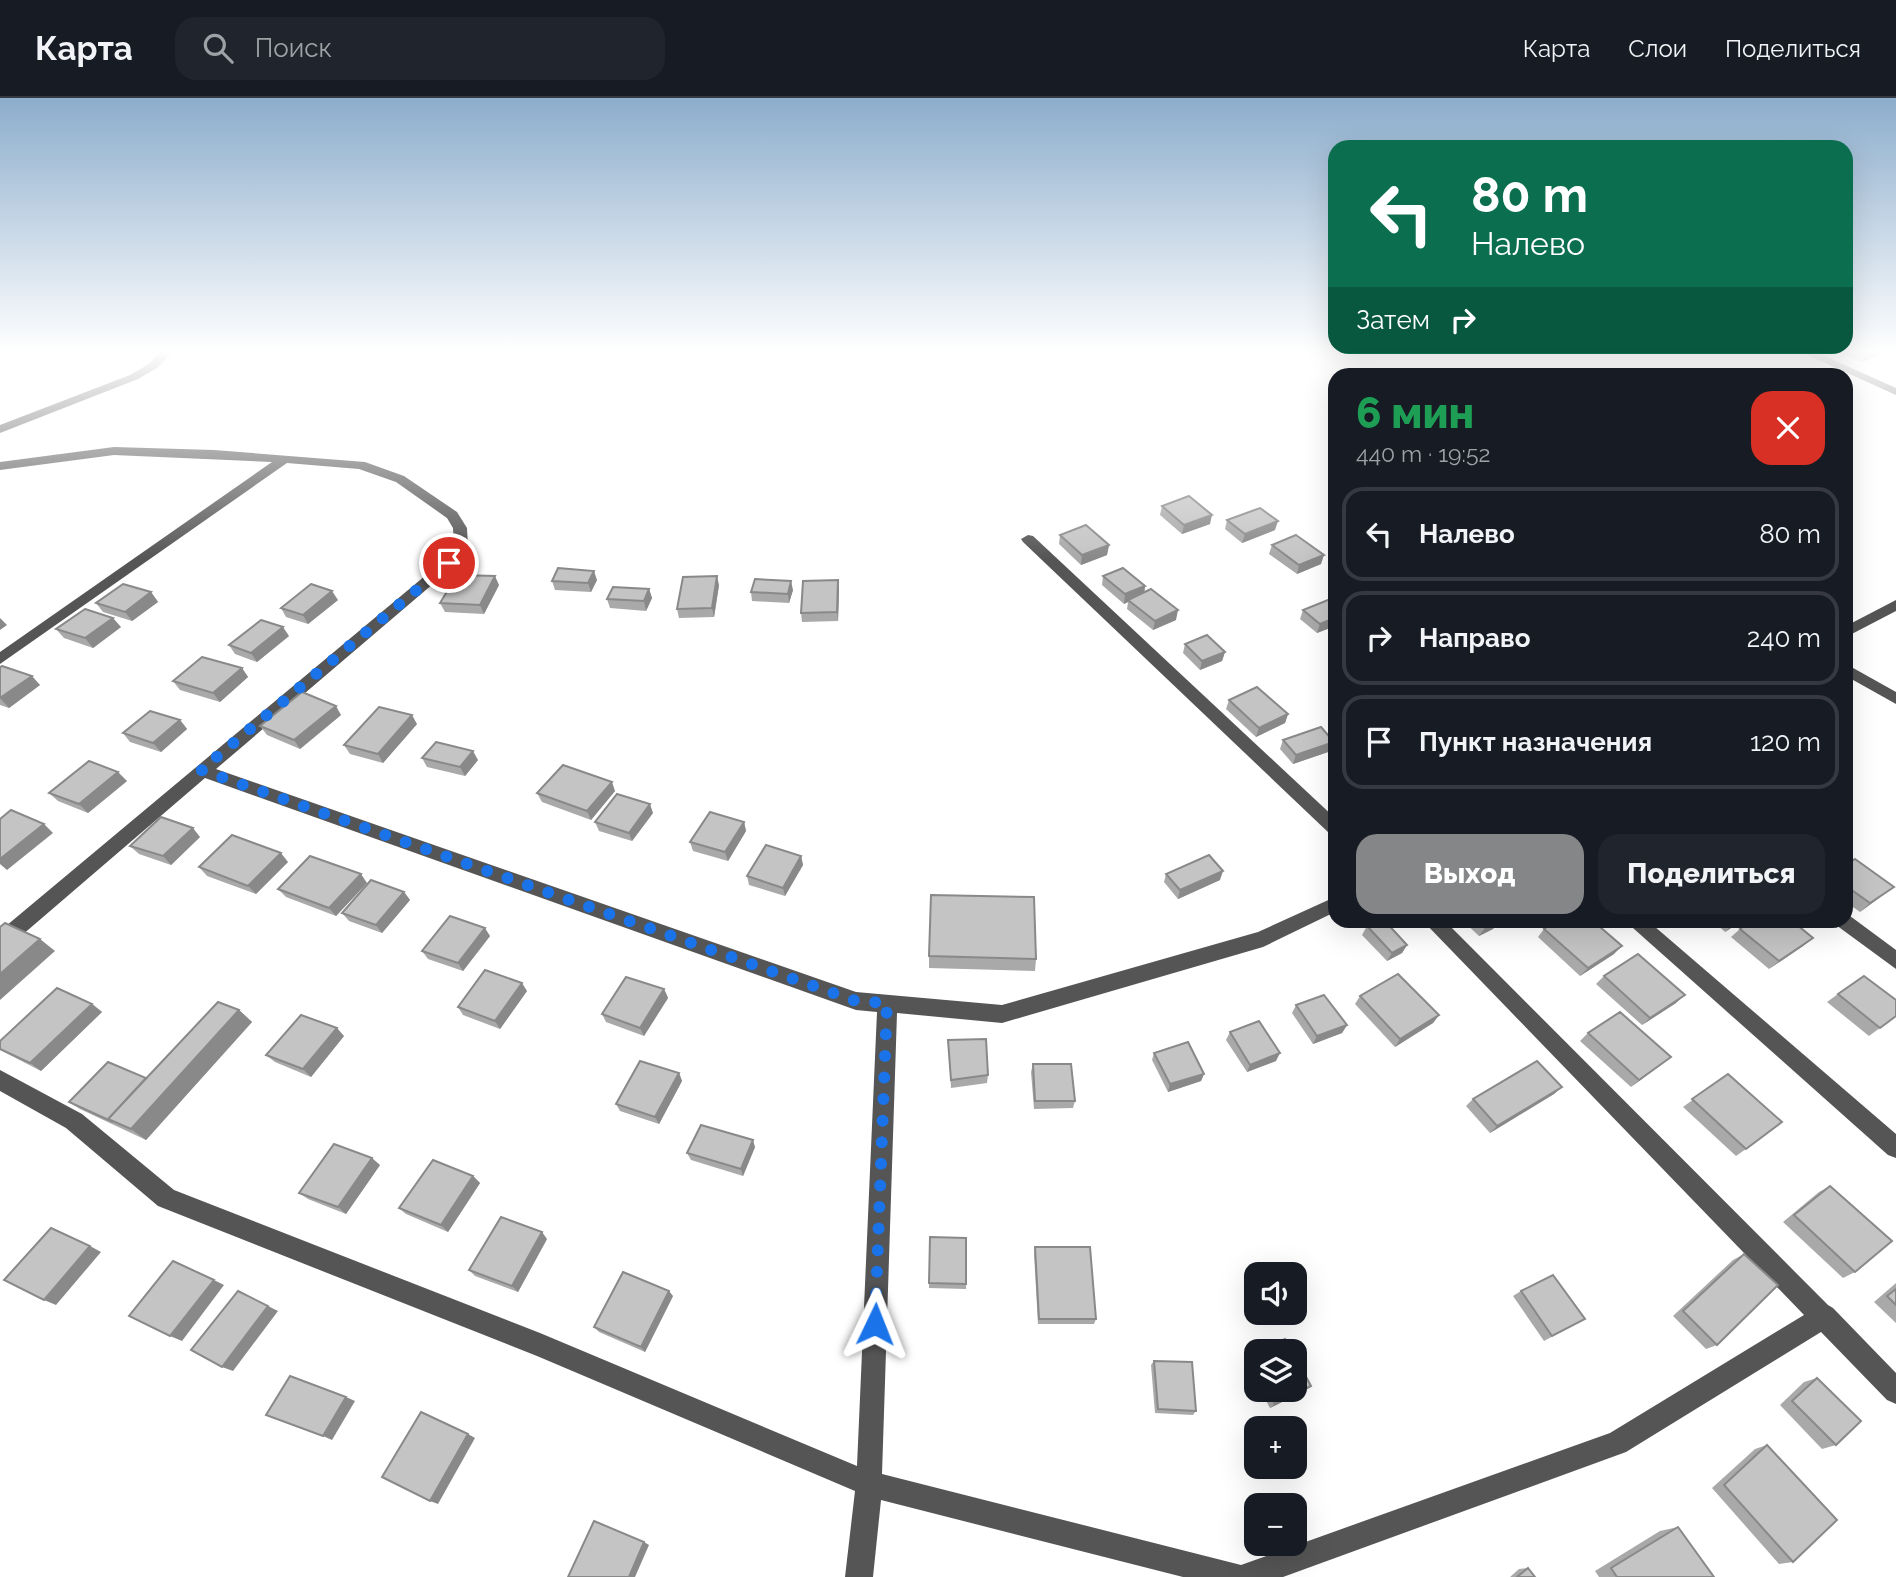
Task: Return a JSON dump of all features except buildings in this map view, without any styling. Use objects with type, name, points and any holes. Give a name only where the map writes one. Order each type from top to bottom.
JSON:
[{"type":"street","points":[[0,429],[21,421]]},
{"type":"street","points":[[0,466],[114,451],[361,465],[384,471],[452,516],[460,528],[461,547],[449,563],[0,942]]},
{"type":"street","points":[[0,659],[285,459]]},
{"type":"street","points":[[1028,539],[1328,821]]},
{"type":"street","points":[[1853,628],[1896,605]]},
{"type":"street","points":[[1853,673],[1896,699]]},
{"type":"street","points":[[201,770],[856,1001],[1002,1014],[1264,939],[1328,907]]},
{"type":"street","points":[[1439,928],[1825,1316],[1896,1391]]},
{"type":"street","points":[[1642,928],[1896,1148]]},
{"type":"street","points":[[1853,928],[1896,961]]},
{"type":"street","points":[[859,1577],[869,1484],[887,1003]]},
{"type":"street","points":[[0,1080],[74,1121],[166,1198],[540,1345],[869,1484],[1237,1577]]},
{"type":"street","points":[[1245,1577],[1617,1443],[1825,1316]]},
{"type":"route","points":[[449,563],[201,770],[856,1001],[887,1003],[875,1324]]}]
